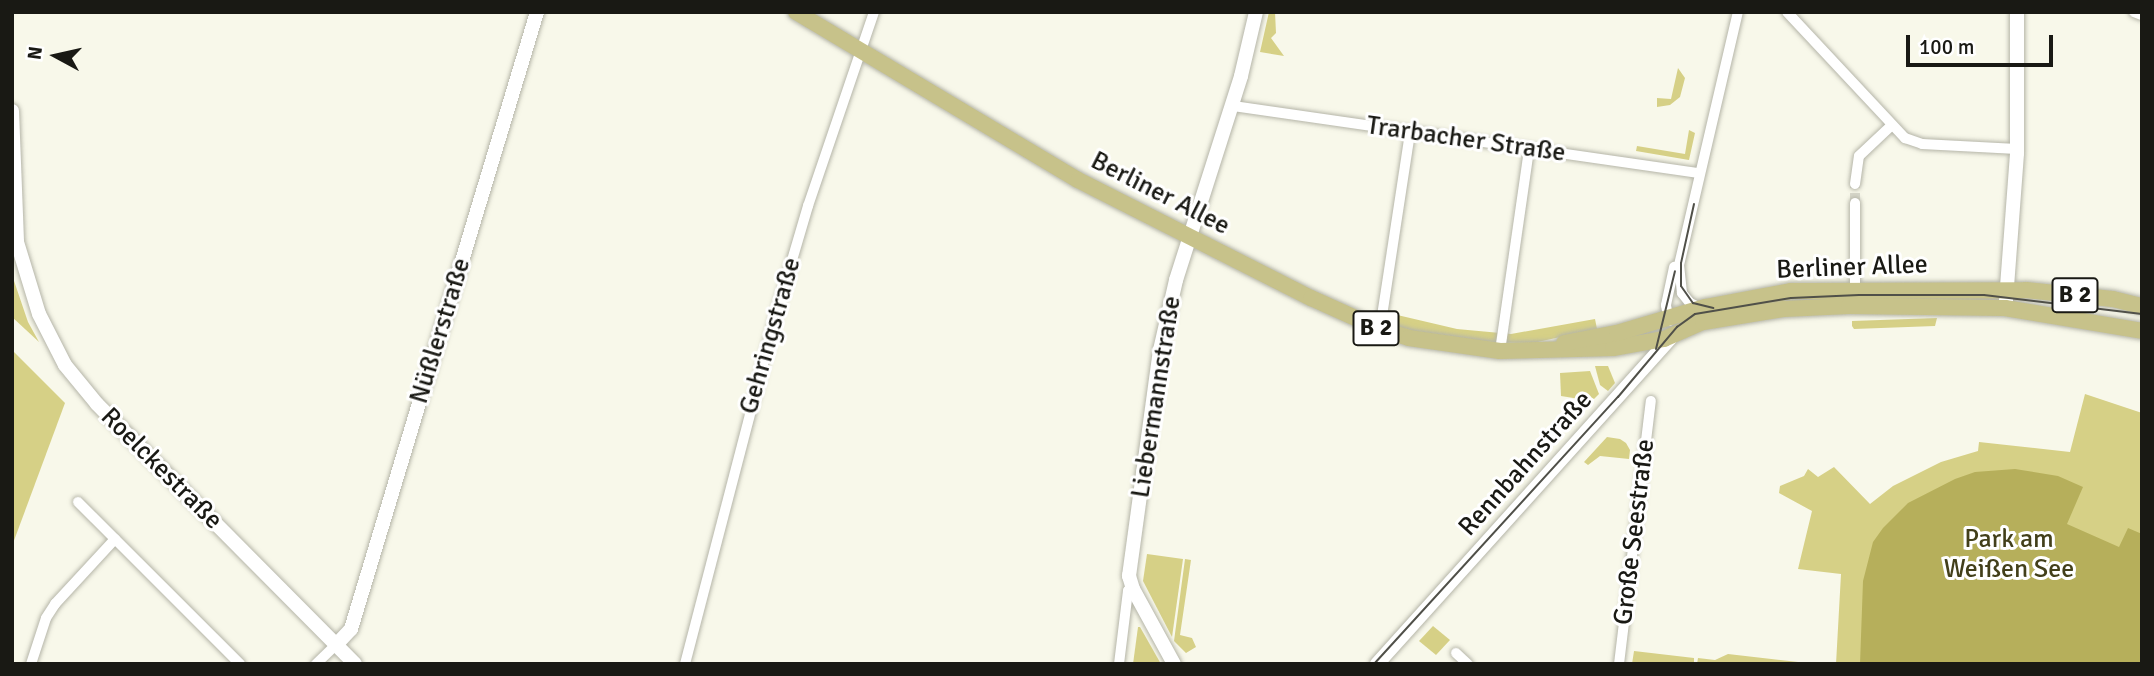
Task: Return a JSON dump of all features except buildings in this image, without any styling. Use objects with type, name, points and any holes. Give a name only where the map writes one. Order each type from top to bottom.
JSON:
[{"type":"main road","name":"Berliner Allee","points":[[796,12],[1046,162],[1192,238],[1380,329],[1436,344],[1500,351],[1613,348],[1673,335],[1703,322],[1825,306],[2005,308],[2142,331]]},
{"type":"main road","name":"Berliner Allee","points":[[1528,350],[1617,333],[1708,307],[1791,291],[1855,288],[2007,289],[2101,298],[2142,306]]},
{"type":"main road","name":"Rennbahnstraße","points":[[1673,335],[1695,314],[1708,307]]},
{"type":"street","name":"Nüßlerstraße","points":[[336,645],[351,629],[537,12]]},
{"type":"street","name":"Gehringstraße","points":[[684,664],[734,462],[777,309],[874,12]]},
{"type":"street","name":"Liebermannstraße","points":[[1119,664],[1128,591],[1133,589],[1129,576],[1157,367],[1177,280],[1233,106],[1256,12]]},
{"type":"street","points":[[1673,335],[1667,301],[1684,241],[1738,12]]},
{"type":"street","points":[[1787,12],[1892,125],[1912,142],[2017,149]]},
{"type":"street","points":[[2005,308],[2017,149],[2017,12]]},
{"type":"street","points":[[2134,12],[2142,15]]},
{"type":"street","name":"Trarbacher Straße","points":[[1233,106],[1699,173]]},
{"type":"street","name":"Roelckestraße","points":[[12,111],[15,243],[50,340],[75,379],[97,404],[355,664]]},
{"type":"street","points":[[1855,184],[1859,156],[1892,125]]},
{"type":"street","points":[[1380,329],[1410,132]]},
{"type":"street","points":[[1500,351],[1529,149]]},
{"type":"street","points":[[1855,203],[1855,288]]},
{"type":"street","points":[[1684,241],[1679,286],[1686,299],[1708,307]]},
{"type":"street","name":"Rennbahnstraße","points":[[1377,664],[1673,335]]},
{"type":"street","name":"Große Seestraße","points":[[1619,664],[1651,401]]},
{"type":"street","points":[[78,502],[240,664]]},
{"type":"street","points":[[31,664],[46,618],[55,604],[115,539]]},
{"type":"street","points":[[1133,589],[1174,664]]},
{"type":"street","points":[[316,664],[336,645]]},
{"type":"street","points":[[1455,653],[1468,664]]},
{"type":"green space","points":[[1269,12],[1275,12],[1276,33],[1271,38],[1284,56],[1260,52]]},
{"type":"green space","points":[[1678,68],[1685,78],[1680,97],[1670,105],[1657,107],[1657,98],[1671,99]]},
{"type":"green space","points":[[1689,130],[1695,133],[1689,160],[1636,151],[1637,146],[1685,154]]},
{"type":"green space","points":[[12,275],[28,322],[39,342],[12,317]]},
{"type":"green space","points":[[1393,314],[1457,329],[1511,334],[1595,319],[1597,329],[1533,343],[1434,338],[1391,326]]},
{"type":"green space","points":[[1937,318],[1935,326],[1854,329],[1852,326],[1852,321]]},
{"type":"green space","points":[[12,350],[65,403],[12,546]]},
{"type":"green space","points":[[1595,366],[1608,366],[1615,383],[1608,391],[1600,385]]},
{"type":"green space","points":[[1590,371],[1599,394],[1592,401],[1561,396],[1560,373]]},
{"type":"green space","name":"Park am Weißen See","points":[[2085,394],[2142,413],[2142,664],[1836,664],[1841,574],[1798,569],[1812,511],[1779,493],[1780,486],[1804,476],[1808,469],[1818,477],[1834,467],[1870,504],[1893,486],[1941,462],[1978,451],[1979,442],[2070,452]]},
{"type":"green space","points":[[1607,437],[1626,443],[1630,450],[1629,459],[1600,456],[1588,465],[1584,462]]},
{"type":"green space","points":[[1147,554],[1183,559],[1172,637],[1143,581]]},
{"type":"green space","points":[[1185,559],[1191,560],[1180,635],[1192,638],[1196,647],[1186,653],[1174,641]]},
{"type":"green space","points":[[1433,626],[1450,640],[1436,655],[1419,641]]},
{"type":"green space","points":[[1140,627],[1161,664],[1133,664]]},
{"type":"green space","points":[[1634,651],[1694,658],[1694,664],[1632,664]]},
{"type":"green space","points":[[1728,654],[1816,664],[1697,664],[1698,658],[1715,660]]},
{"type":"shaded area","name":"Park am Weißen See","points":[[2015,469],[2058,476],[2083,487],[2067,524],[2119,547],[2128,528],[2142,534],[2142,664],[1860,664],[1863,581],[1873,542],[1883,528],[1908,503],[1955,479],[1975,472]]},
{"type":"tunnel","points":[[1855,184],[1855,203]]},
{"type":"tram line","points":[[1694,204],[1681,263],[1681,286],[1693,303],[1713,308]]},
{"type":"tram line","points":[[1656,349],[1675,271]]},
{"type":"tram line","points":[[1374,664],[1618,397],[1677,327],[1695,314],[1791,298],[1859,295],[1984,295],[2142,314]]}]
